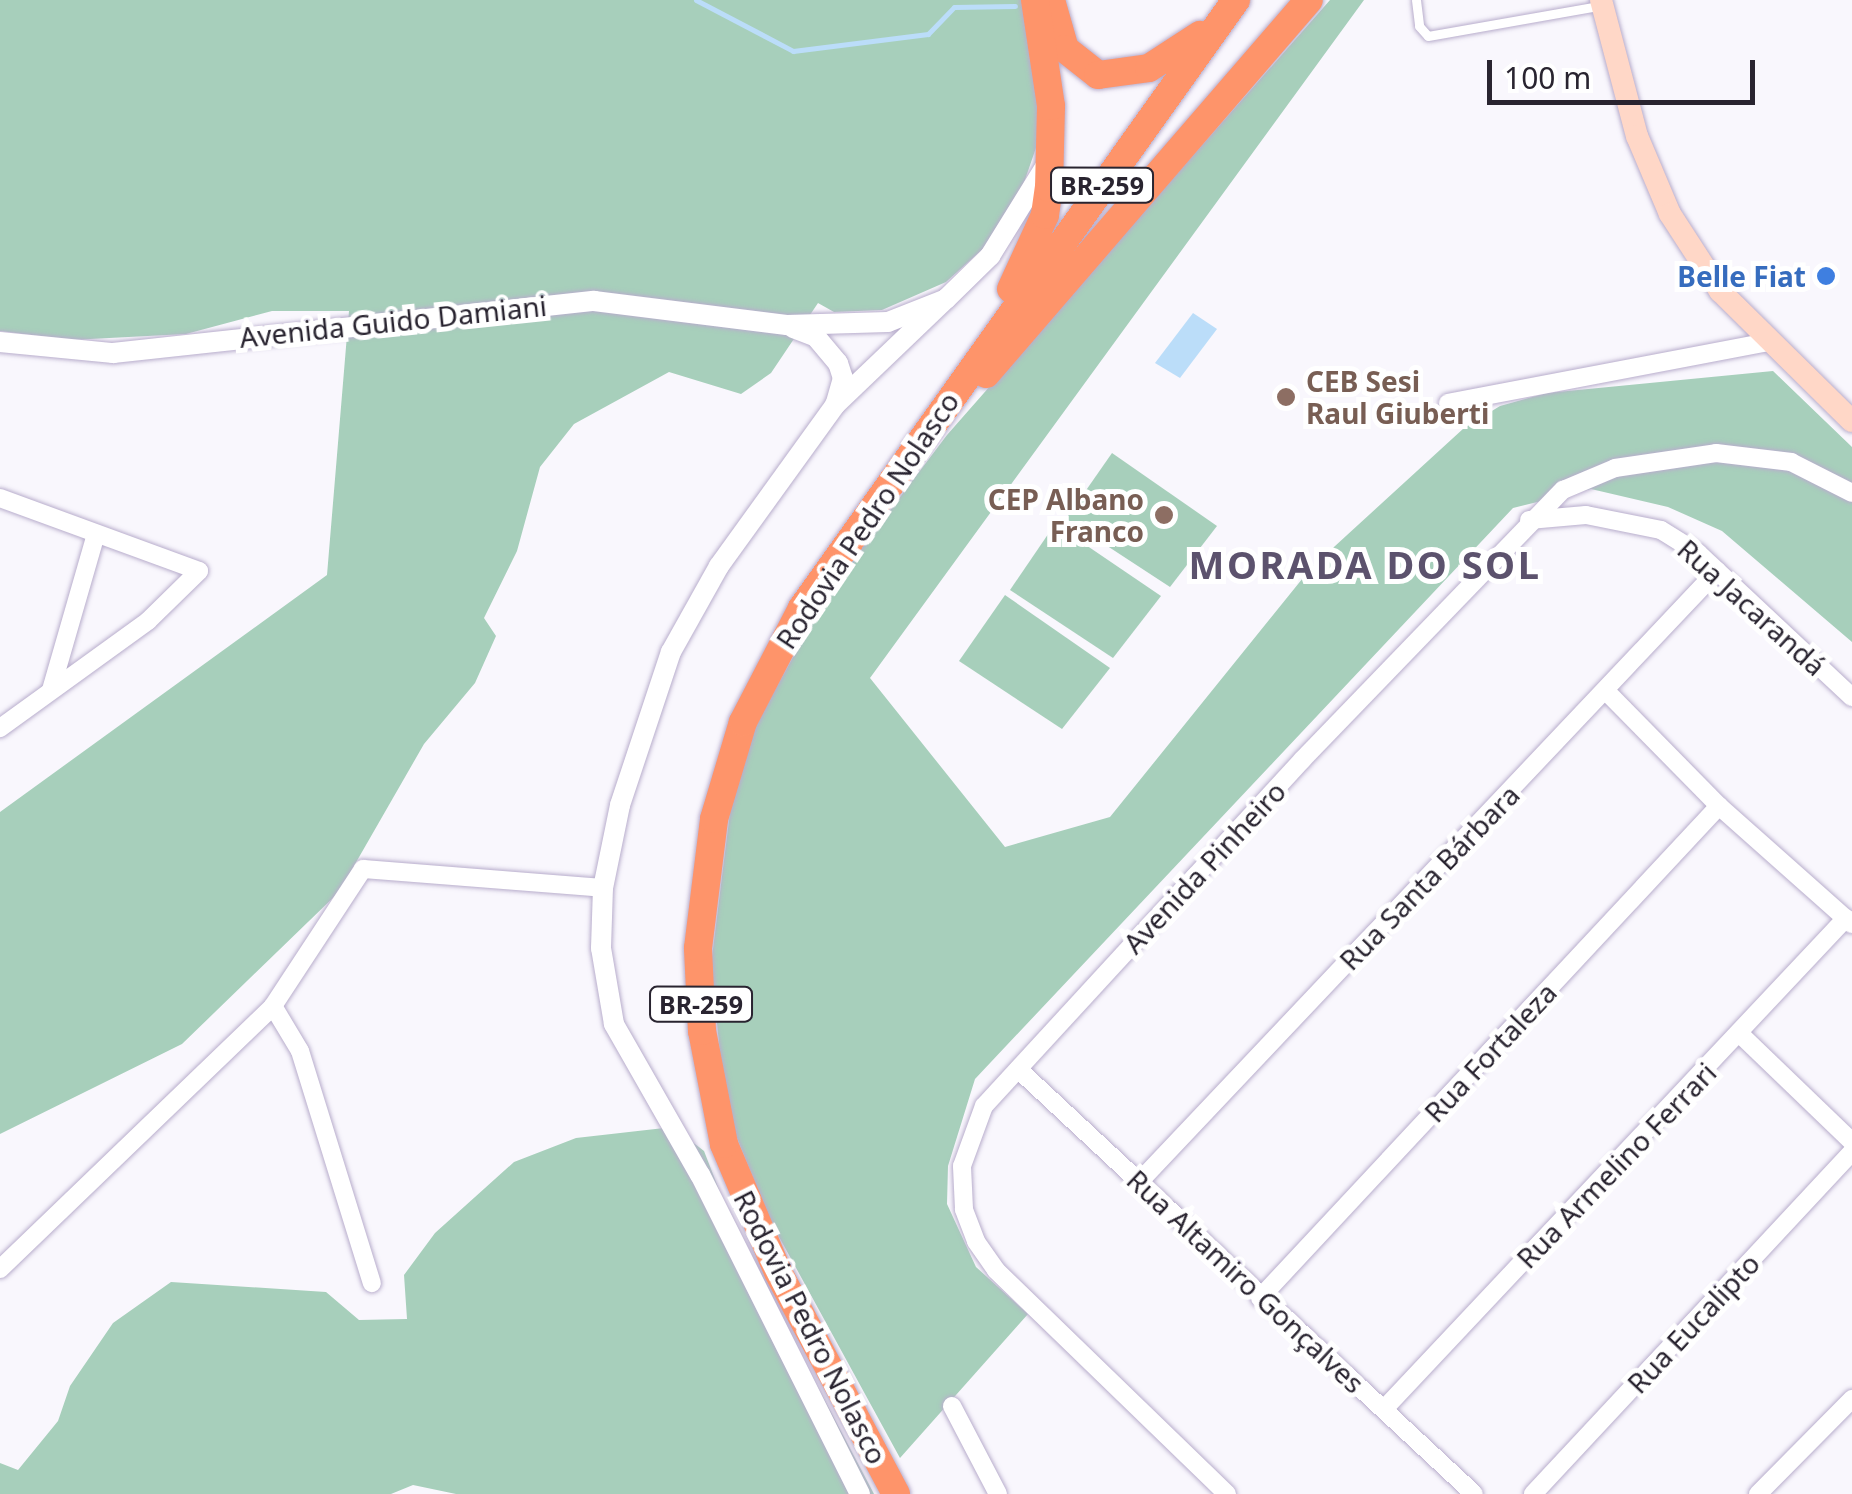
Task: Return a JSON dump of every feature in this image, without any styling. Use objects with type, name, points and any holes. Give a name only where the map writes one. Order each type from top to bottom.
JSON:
[{"type":"highway","points":[[982,352],[1045,214],[1051,106],[1035,0]]},
{"type":"highway","points":[[1051,0],[1065,49],[1098,75],[1148,68],[1229,10]]},
{"type":"highway","points":[[868,512],[1308,0]]},
{"type":"highway","name":"Rodovia Pedro Nolasco","points":[[896,1494],[778,1272],[724,1144],[702,1031],[698,948],[714,819],[743,722],[794,621],[1229,10]]},
{"type":"main road","points":[[1608,2],[1643,156],[1670,214],[1712,280],[1852,422]]},
{"type":"street","name":"Avenida Guido Damiani","points":[[0,342],[113,353],[594,301],[787,325],[888,322],[946,299],[990,256],[1050,158]]},
{"type":"street","points":[[860,1494],[700,1175],[614,1024],[604,982],[603,888],[620,805],[671,652],[773,484],[835,406],[946,299]]},
{"type":"street","name":"Avenida Guido Damiani","points":[[787,325],[816,337],[838,363],[843,378],[835,406]]},
{"type":"street","points":[[1448,403],[1769,342]]},
{"type":"street","name":"Avenida Pinheiro","points":[[1227,1494],[996,1270],[976,1242],[962,1188],[968,1137],[994,1090],[1018,1069],[1528,520],[1590,476],[1716,452],[1791,462],[1852,493]]},
{"type":"street","points":[[0,500],[197,565],[193,582],[175,598],[0,728]]},
{"type":"street","name":"Rua Jacarandá","points":[[1528,520],[1586,515],[1642,523],[1680,540],[1852,697]]},
{"type":"street","points":[[51,690],[96,534]]},
{"type":"street","name":"Rua Santa Bárbara","points":[[1140,1181],[1717,571]]},
{"type":"street","points":[[1606,692],[1719,806],[1849,921]]},
{"type":"street","name":"Rua Fortaleza","points":[[1260,1298],[1719,806]]},
{"type":"street","points":[[0,1269],[273,1006],[323,922],[368,867],[603,888]]},
{"type":"street","name":"Rua Armelino Ferrari","points":[[1384,1409],[1849,921]]},
{"type":"street","points":[[273,1006],[300,1050],[372,1283]]},
{"type":"street","points":[[1741,1036],[1852,1142]]},
{"type":"street","name":"Rua Altamiro Gonçalves","points":[[1018,1069],[1474,1494]]},
{"type":"street","name":"Rua Eucalipto","points":[[1533,1494],[1852,1152]]},
{"type":"street","points":[[1758,1494],[1852,1398]]},
{"type":"street","points":[[952,1406],[998,1494]]},
{"type":"lane","points":[[1416,0],[1419,26],[1428,36],[1608,2]]},
{"type":"green space","points":[[0,0],[1025,0],[1041,100],[1038,142],[1018,200],[995,238],[946,282],[882,310],[834,312],[818,303],[771,373],[741,394],[669,372],[574,424],[540,467],[517,551],[484,618],[496,636],[475,683],[424,744],[339,892],[182,1044],[0,1134],[0,812],[327,575],[349,311],[272,311],[186,334],[71,340],[0,331]]},
{"type":"green space","points":[[1330,0],[1364,0],[870,678],[1005,847],[1110,817],[1311,568],[1464,428],[1500,406],[1547,393],[1773,371],[1852,447],[1852,642],[1722,531],[1668,507],[1591,489],[1513,508],[975,1079],[948,1166],[947,1204],[976,1267],[1028,1314],[900,1458],[772,1224],[726,1111],[711,965],[730,812],[756,725],[829,591],[947,435]]},
{"type":"green space","points":[[1112,453],[1217,526],[1170,587],[1066,519]]},
{"type":"green space","points":[[1055,524],[1161,596],[1113,658],[1010,590]]},
{"type":"green space","points":[[1005,595],[1110,668],[1062,729],[959,661]]},
{"type":"green space","points":[[673,1127],[704,1151],[733,1226],[874,1494],[456,1494],[413,1485],[391,1494],[0,1494],[0,1463],[18,1470],[58,1421],[70,1386],[113,1323],[171,1282],[326,1292],[359,1320],[407,1319],[404,1275],[435,1233],[514,1162],[576,1138]]},
{"type":"water","points":[[1193,313],[1217,329],[1180,378],[1155,363]]},
{"type":"waterway","points":[[696,0],[793,51],[928,34],[954,7],[1015,6]]},
{"type":"place","name":"Belle Fiat","points":[[1826,276]]},
{"type":"place","name":"CEB Sesi Raul Giuberti","points":[[1286,397]]},
{"type":"place","name":"CEP Albano Franco","points":[[1164,515]]},
{"type":"district","name":"MORADA DO SOL","points":[[1365,565]]}]
